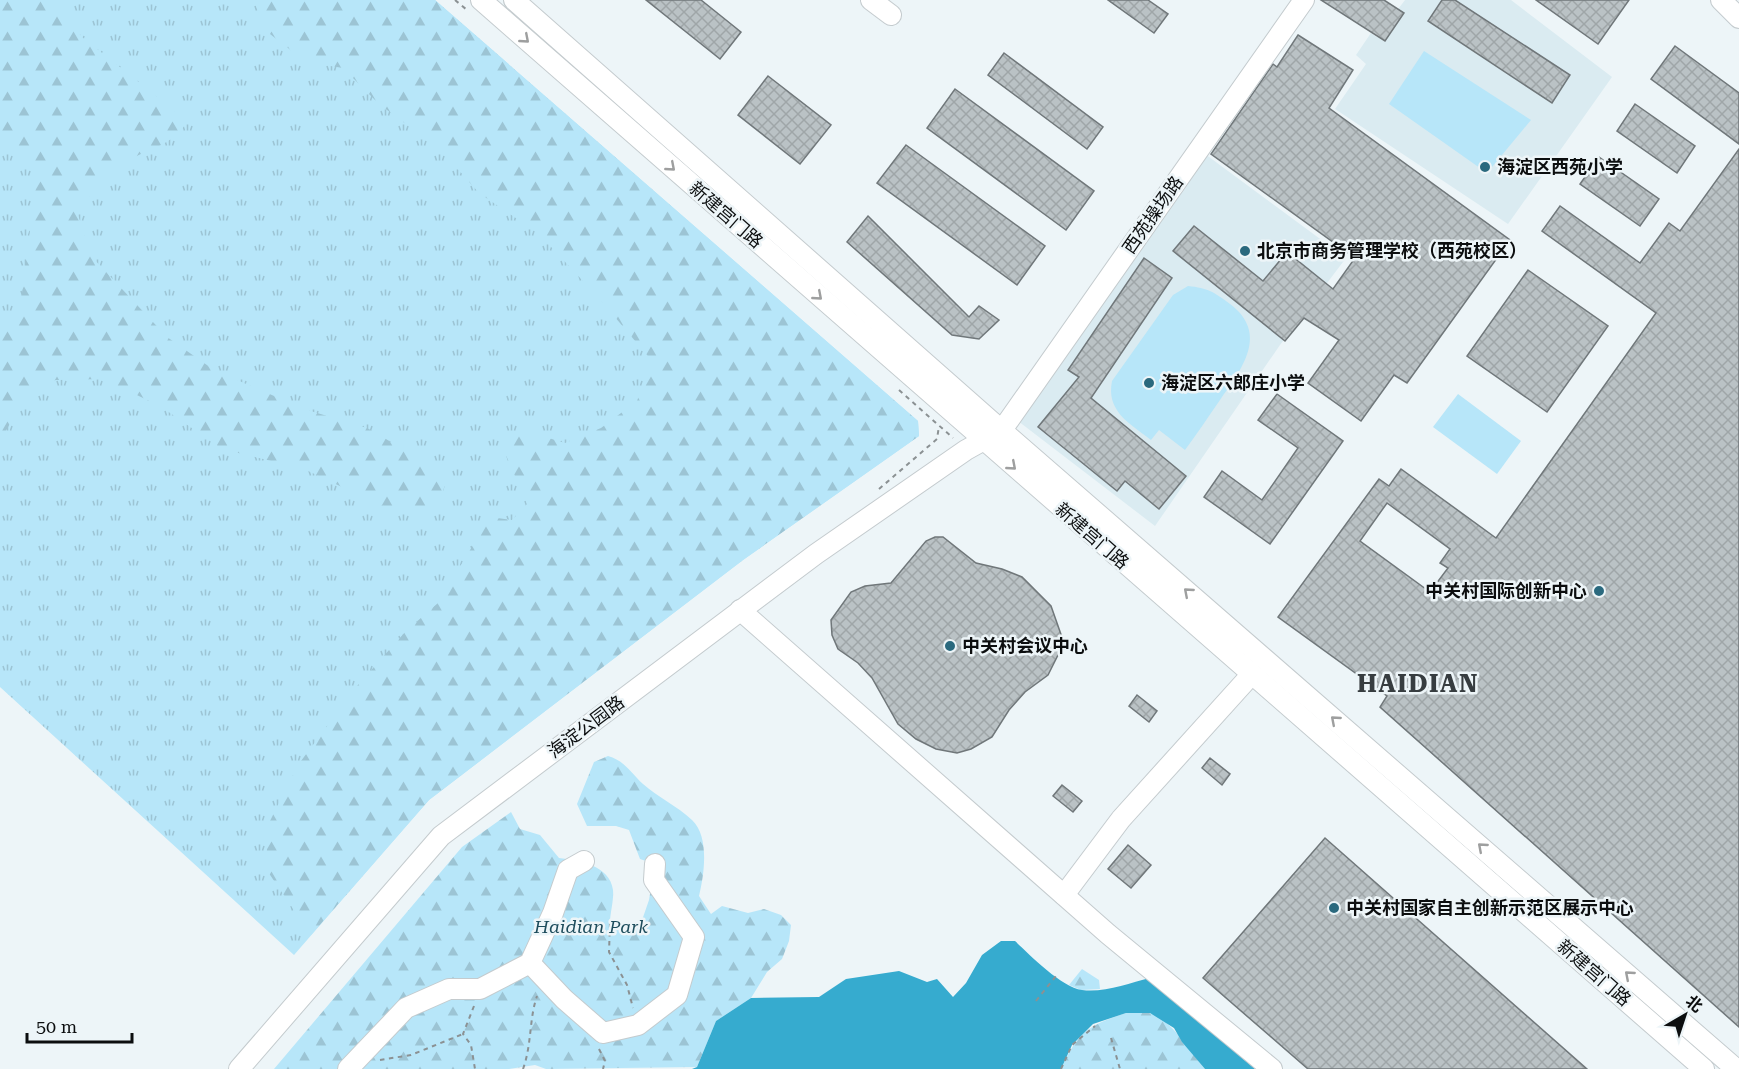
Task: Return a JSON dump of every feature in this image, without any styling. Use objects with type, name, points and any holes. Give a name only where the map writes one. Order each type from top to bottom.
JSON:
[{"type":"street","name":"新建宫门路","points":[[481,0],[1704,1069]]},
{"type":"street","name":"新建宫门路","points":[[514,0],[996,425],[1736,1069]]},
{"type":"street","points":[[871,0],[891,15]]},
{"type":"street","name":"西苑操场路","points":[[996,425],[1292,0]]},
{"type":"street","name":"西苑操场路","points":[[996,425],[1304,0]]},
{"type":"street","points":[[1721,0],[1739,18]]},
{"type":"street","name":"海淀公园路","points":[[239,1069],[441,836],[816,554],[983,441],[996,425]]},
{"type":"street","points":[[740,610],[1064,895],[1272,1069]]},
{"type":"street","points":[[1064,895],[1121,819],[1251,675]]},
{"type":"street","points":[[348,1069],[406,1008],[449,989],[480,989],[530,963],[553,913],[568,870],[584,861]]},
{"type":"street","points":[[530,963],[603,1033],[638,1025],[677,995],[694,937],[654,880],[655,864]]},
{"type":"path","points":[[610,923],[609,952],[627,985],[638,1025]]},
{"type":"path","points":[[1036,1001],[1056,976]]},
{"type":"path","points":[[524,1069],[532,1034],[533,1008],[544,977]]},
{"type":"path","points":[[365,1052],[376,1060],[411,1055],[463,1034],[480,989]]},
{"type":"path","points":[[1060,1069],[1072,1045],[1095,1026]]},
{"type":"path","points":[[463,1034],[471,1045],[473,1069]]},
{"type":"path","points":[[1111,1038],[1120,1069]]},
{"type":"shaded area","name":"海淀区西苑小学","points":[[1405,0],[1511,0],[1612,77],[1508,224],[1335,109],[1366,64],[1356,55],[1371,33],[1377,37]]},
{"type":"shaded area","name":"海淀区六郎庄小学","points":[[1205,154],[1346,258],[1280,345],[1155,526],[1018,421]]},
{"type":"green space","points":[[0,0],[435,0],[918,421],[919,436],[743,560],[429,800],[294,955],[0,687]]},
{"type":"green space","points":[[0,0],[52,0],[82,37],[174,110],[185,125],[165,143],[117,167],[92,192],[78,215],[92,257],[167,337],[214,370],[304,409],[367,428],[427,463],[447,480],[438,504],[420,515],[380,505],[304,469],[222,449],[160,406],[103,379],[56,380],[31,387],[0,441],[0,331],[19,316],[38,169],[0,132]]},
{"type":"green space","points":[[253,0],[435,0],[918,421],[919,436],[743,560],[429,800],[311,935],[266,869],[268,825],[298,765],[357,686],[406,631],[438,603],[490,517],[512,520],[527,504],[505,453],[519,429],[565,443],[601,428],[637,401],[652,361],[598,297],[538,233],[479,193],[441,150],[379,104],[343,68],[306,62],[270,34]]},
{"type":"green space","points":[[1424,51],[1531,120],[1487,173],[1389,104]]},
{"type":"green space","points":[[1188,286],[1210,291],[1230,304],[1242,316],[1248,327],[1250,340],[1248,352],[1236,377],[1185,450],[1159,430],[1151,440],[1135,428],[1116,408],[1111,391],[1112,381],[1173,295]]},
{"type":"green space","points":[[1458,394],[1521,441],[1497,474],[1433,427]]},
{"type":"green space","name":"Haidian Park","points":[[608,756],[623,764],[643,784],[686,815],[698,827],[704,856],[699,896],[711,914],[722,906],[748,913],[764,909],[781,915],[791,925],[789,941],[782,959],[767,972],[751,998],[716,1021],[697,1067],[546,1069],[535,1065],[509,1069],[274,1069],[462,847],[511,812],[520,829],[540,835],[559,858],[584,862],[600,869],[606,875],[613,890],[610,923],[621,932],[640,926],[649,900],[655,864],[640,859],[629,830],[616,826],[587,826],[577,804],[594,762]]},
{"type":"green space","points":[[1082,969],[1099,980],[1100,989],[1081,990],[1069,985]]},
{"type":"green space","points":[[1126,1013],[1149,1013],[1165,1021],[1205,1069],[1061,1069],[1073,1046],[1085,1032],[1102,1022]]},
{"type":"water","points":[[1001,941],[1015,941],[1056,977],[1082,990],[1108,989],[1150,978],[1255,1069],[1205,1069],[1182,1042],[1174,1028],[1150,1013],[1126,1013],[1093,1024],[1072,1045],[1061,1069],[692,1069],[697,1067],[716,1021],[751,998],[819,997],[846,979],[899,971],[927,982],[937,979],[953,997],[966,983],[982,955]]},
{"type":"building","points":[[646,0],[701,0],[741,32],[720,59]]},
{"type":"building","points":[[1108,0],[1148,0],[1168,14],[1154,33]]},
{"type":"building","points":[[1321,0],[1384,0],[1404,13],[1385,41]]},
{"type":"building","points":[[1442,0],[1455,0],[1570,75],[1552,103],[1428,21]]},
{"type":"building","points":[[1536,0],[1629,0],[1598,44]]},
{"type":"building","points":[[1298,35],[1353,70],[1329,108],[1510,240],[1407,383],[1394,375],[1361,421],[1308,383],[1339,340],[1304,318],[1285,341],[1173,251],[1194,226],[1263,281],[1287,252],[1333,289],[1355,258],[1211,154],[1273,64],[1277,67]]},
{"type":"building","points":[[1675,46],[1739,93],[1739,144],[1651,79]]},
{"type":"building","points":[[1004,53],[1103,127],[1087,149],[988,75]]},
{"type":"building","points":[[768,76],[831,125],[800,164],[738,115]]},
{"type":"building","points":[[955,89],[1094,191],[1066,230],[927,128]]},
{"type":"building","points":[[1635,104],[1695,146],[1677,173],[1617,131]]},
{"type":"building","points":[[906,145],[1045,246],[1017,285],[877,183]]},
{"type":"building","name":"中关村国际创新中心","points":[[1739,149],[1739,1027],[1380,707],[1387,696],[1278,617],[1379,479],[1389,486],[1401,469],[1496,538],[1656,313],[1542,231],[1560,206],[1640,263],[1669,223],[1680,231]],"holes":[[[1387,503],[1450,549],[1440,563],[1448,568],[1430,592],[1360,541]]]},
{"type":"building","points":[[1599,157],[1659,199],[1640,226],[1580,184]]},
{"type":"building","points":[[868,216],[969,317],[979,306],[999,320],[979,339],[952,335],[847,242]]},
{"type":"building","points":[[1144,258],[1172,278],[1091,398],[1186,476],[1159,509],[1125,481],[1117,491],[1038,427],[1079,377],[1068,370]]},
{"type":"building","points":[[1528,270],[1608,326],[1547,412],[1467,356]]},
{"type":"building","points":[[1277,394],[1343,441],[1270,544],[1204,497],[1222,471],[1262,500],[1298,448],[1258,420]]},
{"type":"building","name":"中关村会议中心","points":[[935,537],[943,537],[976,563],[1002,569],[1022,577],[1051,606],[1064,643],[1048,675],[1025,692],[1009,710],[992,737],[971,749],[957,753],[936,749],[916,739],[898,724],[872,678],[858,663],[838,649],[832,635],[831,620],[851,592],[865,586],[891,583],[926,541]]},
{"type":"building","points":[[1137,695],[1157,711],[1149,722],[1129,706]]},
{"type":"building","points":[[1210,758],[1230,774],[1222,785],[1202,768]]},
{"type":"building","points":[[1062,785],[1082,801],[1073,812],[1053,796]]},
{"type":"building","name":"中关村国家自主创新示范区展示中心","points":[[1325,838],[1587,1069],[1308,1069],[1203,978]]},
{"type":"building","points":[[1128,845],[1151,865],[1131,888],[1108,869]]},
{"type":"place","name":"海淀区西苑小学","points":[[1485,167]]},
{"type":"place","name":"北京市商务管理学校（西苑校区）","points":[[1245,251]]},
{"type":"place","name":"海淀区六郎庄小学","points":[[1149,383]]},
{"type":"place","name":"中关村国际创新中心","points":[[1599,591]]},
{"type":"place","name":"中关村会议中心","points":[[950,646]]},
{"type":"place","name":"中关村国家自主创新示范区展示中心","points":[[1334,908]]},
{"type":"district","name":"HAIDIAN","points":[[1418,684]]}]
